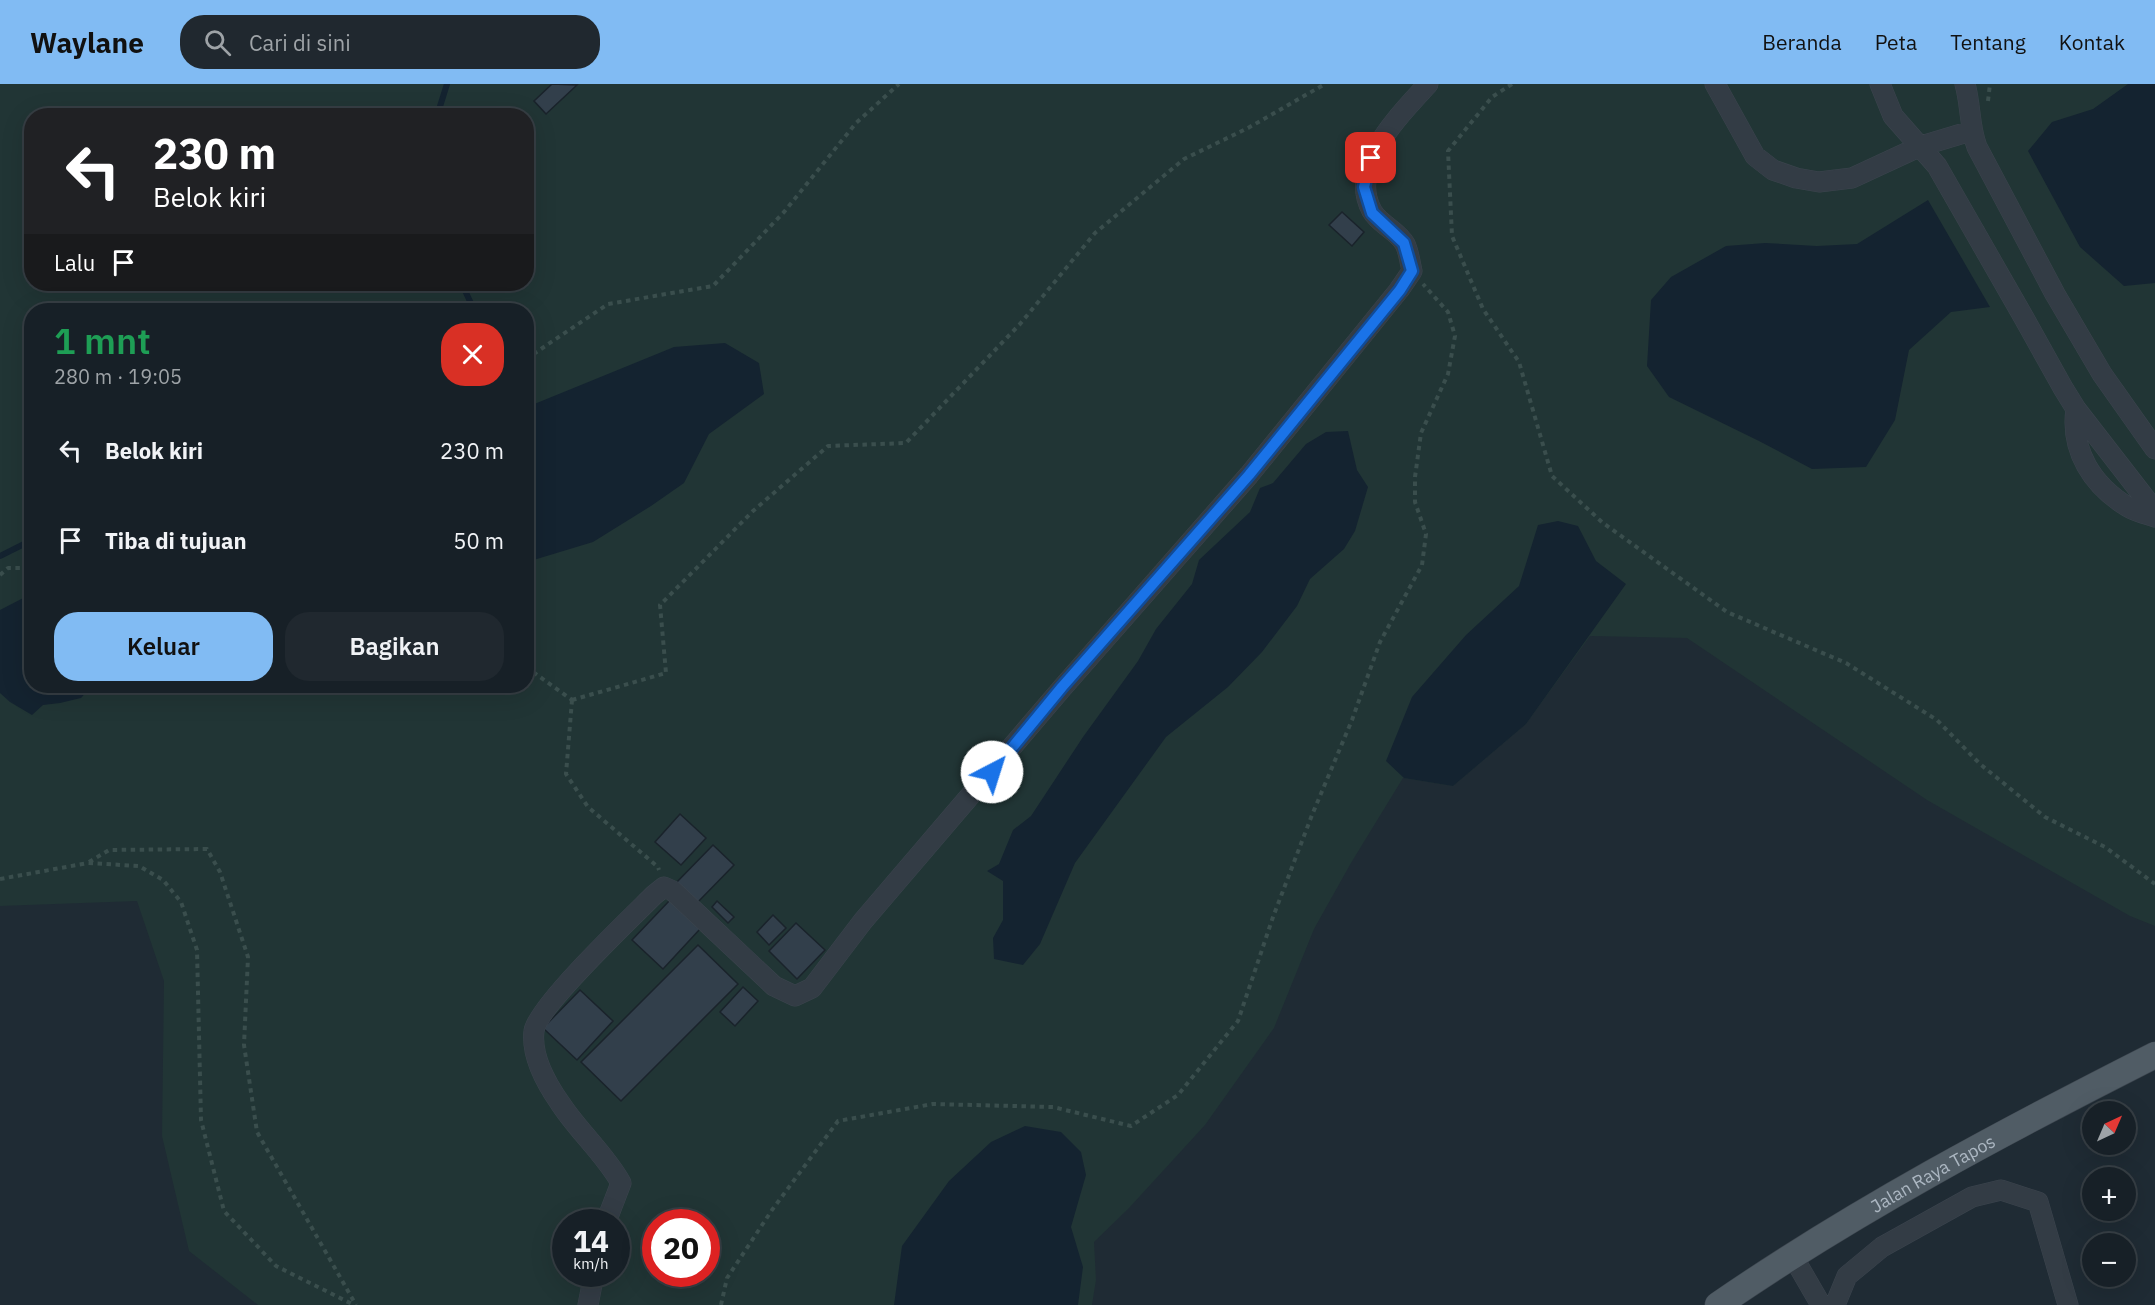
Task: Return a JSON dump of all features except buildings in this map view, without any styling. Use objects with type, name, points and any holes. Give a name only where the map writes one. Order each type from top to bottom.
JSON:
[{"type":"main road","name":"Jalan Raya Tapos","points":[[1718,1305],[1790,1256],[2017,1126],[2155,1055]]},
{"type":"street","points":[[611,1209],[621,1183],[560,1103],[546,1078],[535,1054],[534,1030],[540,1016],[555,997],[654,895],[664,888],[673,891],[774,986],[795,996],[812,988],[863,921],[1062,687],[1249,475],[1400,290],[1412,271],[1404,243],[1372,213],[1364,187],[1371,158],[1393,122],[1428,84]]},
{"type":"street","points":[[1715,84],[1755,156],[1773,170],[1796,178],[1819,182],[1852,178],[1921,146],[1974,139]]},
{"type":"street","points":[[1880,84],[1893,116],[1937,166],[2025,318],[2062,388],[2155,511]]},
{"type":"street","points":[[1965,84],[1970,101],[1974,139],[2055,294],[2102,374],[2155,449]]},
{"type":"street","points":[[2076,409],[2074,424],[2082,459],[2101,488],[2130,509],[2155,517]]},
{"type":"street","points":[[1835,1305],[1847,1276],[1882,1247],[1972,1197],[2001,1191],[2038,1202],[2068,1305]]},
{"type":"street","points":[[1790,1256],[1821,1305]]},
{"type":"street","points":[[588,1305],[591,1287]]},
{"type":"path","points":[[534,354],[608,304],[713,286],[784,213],[856,123],[899,84]]},
{"type":"path","points":[[572,700],[666,673],[660,605],[753,511],[828,446],[906,443],[1020,324],[1095,232],[1184,159],[1248,128],[1325,84]]},
{"type":"path","points":[[1512,84],[1492,97],[1448,151],[1452,236],[1483,309],[1519,362],[1552,476],[1603,523],[1727,612],[1846,663],[1937,720],[1980,764],[2045,817],[2105,847],[2155,884]]},
{"type":"path","points":[[721,1305],[728,1278],[772,1210],[838,1121],[933,1104],[1053,1107],[1131,1126],[1178,1095],[1238,1021],[1273,917],[1312,814],[1352,720],[1380,642],[1422,566],[1426,534],[1415,502],[1415,477],[1421,433],[1448,374],[1455,336],[1448,312],[1412,271]]},
{"type":"path","points":[[0,575],[8,568],[24,568]]},
{"type":"path","points":[[534,673],[572,700]]},
{"type":"path","points":[[572,700],[566,774],[588,807],[658,867],[664,888]]},
{"type":"path","points":[[88,863],[109,850],[207,849],[220,872],[248,957],[244,1045],[257,1132],[355,1305]]},
{"type":"path","points":[[0,879],[88,863],[139,866],[163,880],[181,902],[197,950],[201,1120],[224,1211],[276,1266],[355,1305]]},
{"type":"green space","points":[[0,84],[2155,84],[2155,926],[2130,916],[1927,800],[1687,638],[1590,636],[1526,724],[1453,786],[1403,778],[1314,929],[1274,1028],[1205,1125],[1129,1208],[1094,1242],[1096,1280],[1092,1305],[258,1305],[189,1251],[162,1136],[164,981],[137,901],[0,906]]},
{"type":"water","points":[[2128,84],[2155,84],[2155,283],[2124,286],[2080,247],[2028,151],[2052,122],[2093,109]]},
{"type":"water","points":[[1928,200],[1990,307],[1951,312],[1909,350],[1895,420],[1866,467],[1812,469],[1669,397],[1647,366],[1651,300],[1671,277],[1726,246],[1765,243],[1817,246],[1857,244]]},
{"type":"water","points":[[725,343],[759,363],[764,394],[709,434],[684,483],[593,542],[534,560],[534,404],[674,347]]},
{"type":"water","points":[[1348,431],[1357,470],[1368,487],[1355,531],[1344,549],[1310,579],[1297,606],[1262,652],[1228,687],[1166,737],[1075,863],[1040,944],[1023,965],[994,959],[993,938],[1003,920],[1003,881],[987,871],[999,864],[1013,830],[1031,816],[1083,737],[1138,661],[1156,629],[1192,584],[1199,560],[1250,512],[1260,488],[1273,483],[1306,444],[1326,432]]},
{"type":"water","points":[[1558,521],[1578,526],[1596,561],[1626,584],[1526,724],[1453,786],[1404,778],[1386,761],[1412,697],[1466,635],[1519,586],[1538,525]]},
{"type":"water","points":[[24,598],[24,693],[86,693],[81,698],[43,705],[32,715],[0,693],[0,610]]},
{"type":"water","points":[[1025,1126],[1061,1132],[1081,1152],[1086,1175],[1071,1227],[1083,1267],[1078,1305],[894,1305],[902,1246],[949,1181],[991,1142]]},
{"type":"waterway","points":[[440,108],[447,84]]},
{"type":"waterway","points":[[465,291],[471,303]]},
{"type":"waterway","points":[[0,556],[24,544]]},
{"type":"route","points":[[992,772],[1062,687],[1249,475],[1400,290],[1412,271],[1404,243],[1372,213],[1364,187],[1371,158]]}]
